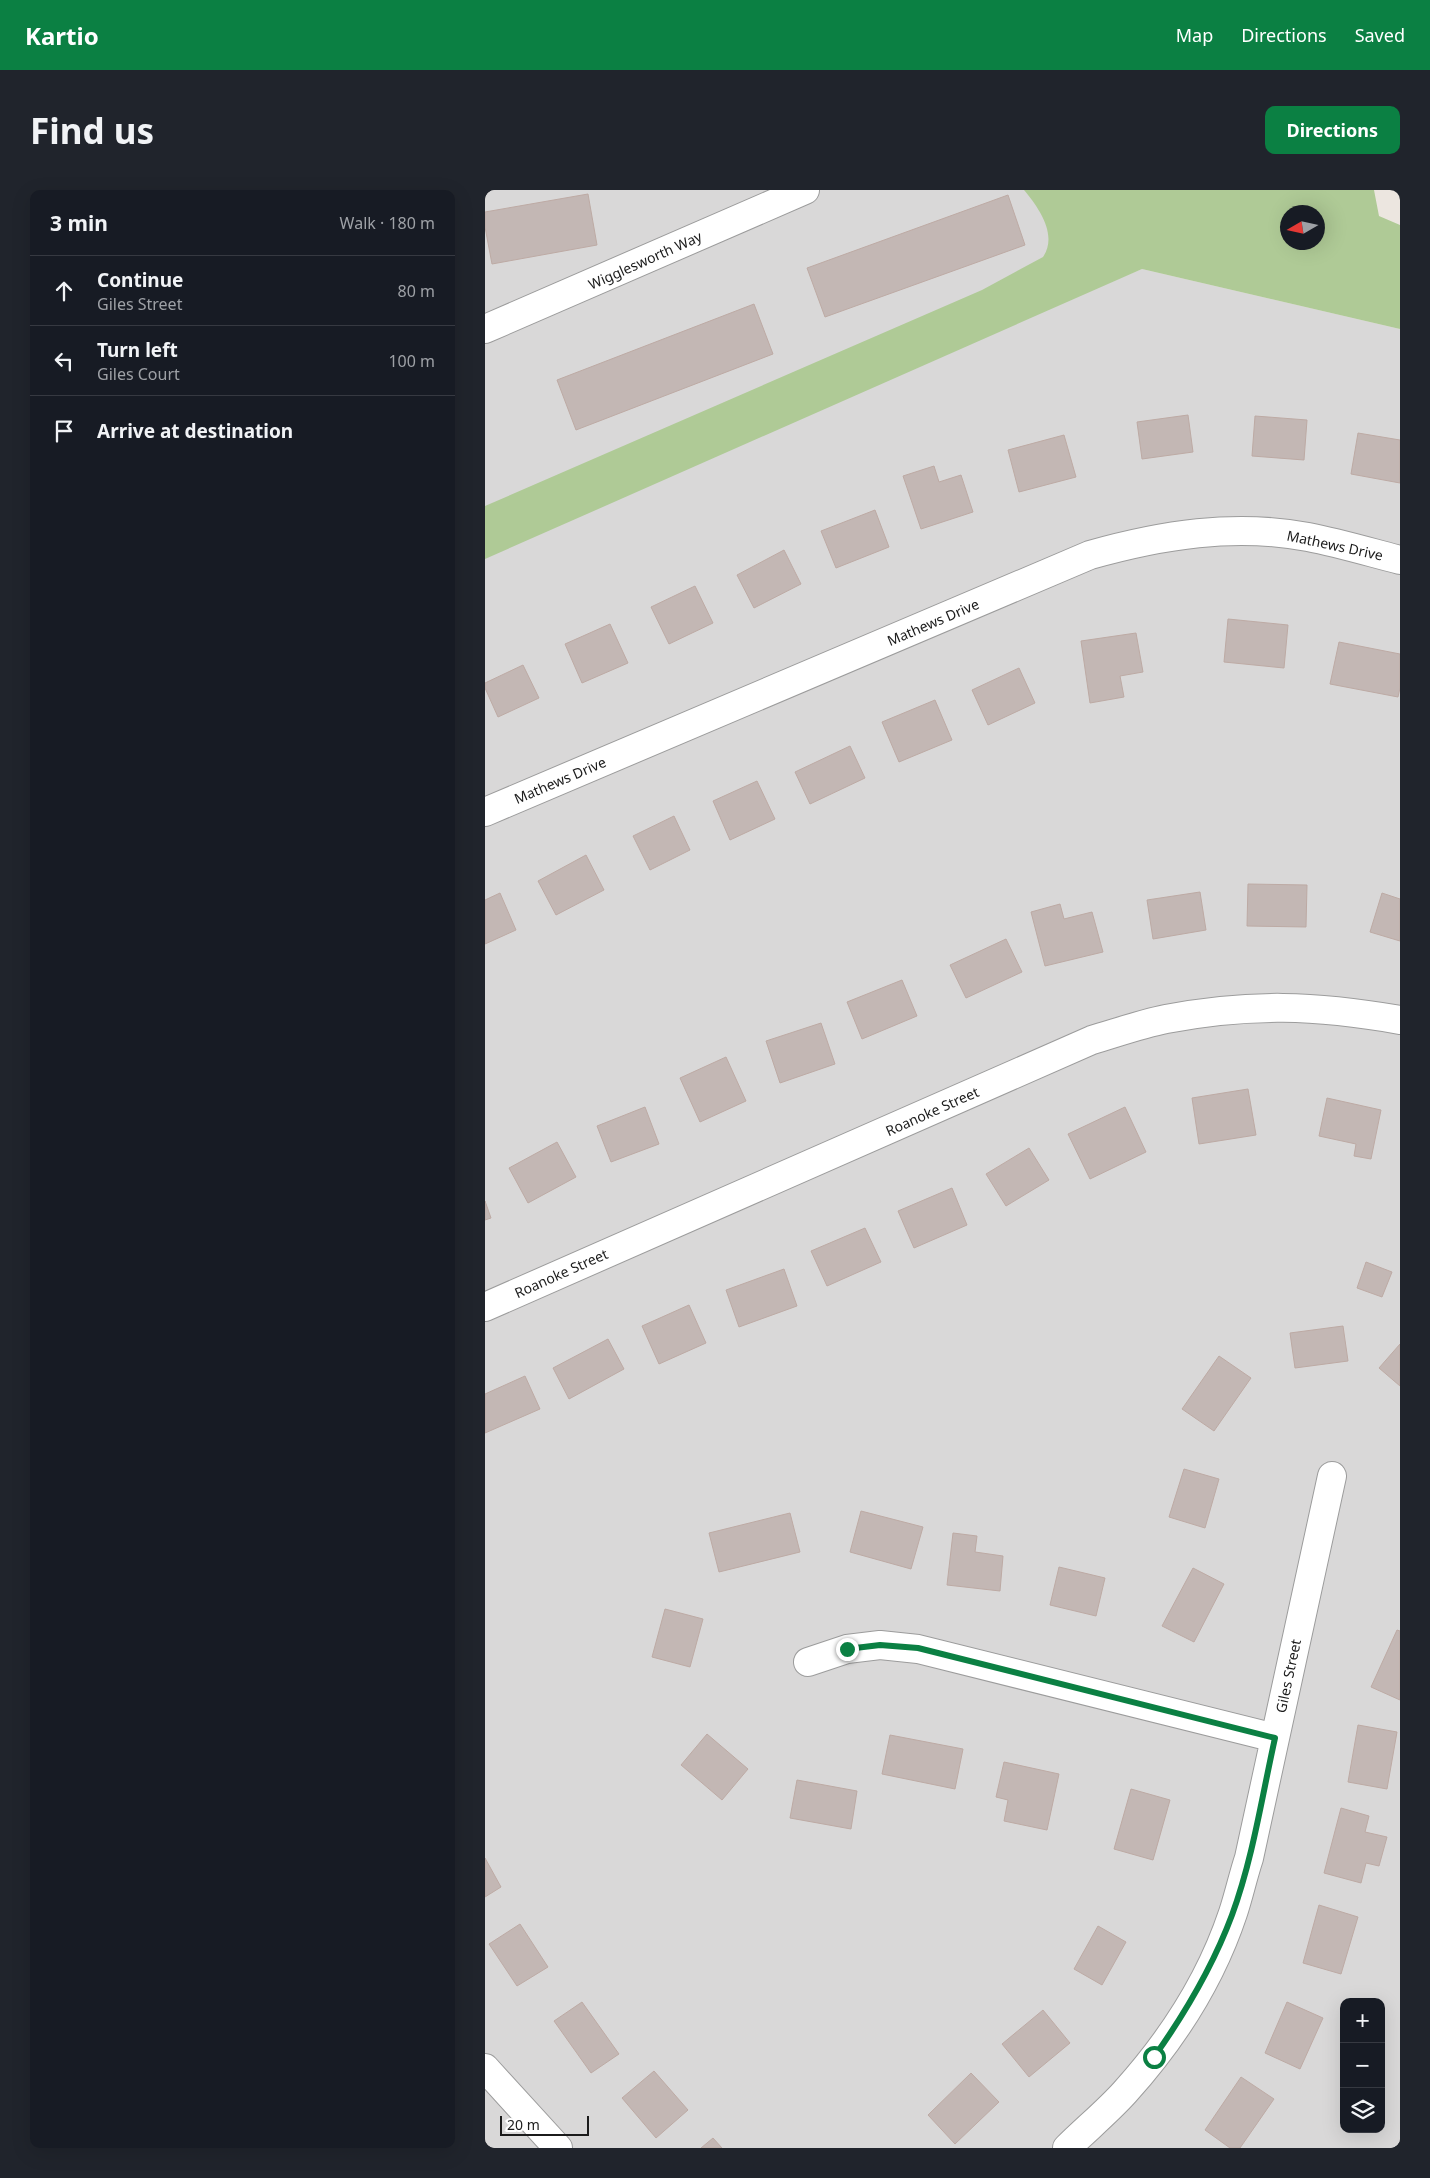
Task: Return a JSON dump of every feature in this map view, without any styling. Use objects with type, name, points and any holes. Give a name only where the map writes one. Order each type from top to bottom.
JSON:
[{"type":"street","name":"Wigglesworth Way","points":[[485,329],[805,190]]},
{"type":"street","name":"Mathews Drive","points":[[485,812],[1099,552],[1143,540],[1197,532],[1263,532],[1307,537],[1400,560]]},
{"type":"street","name":"Roanoke Street","points":[[485,1307],[1092,1040],[1164,1019],[1225,1010],[1287,1006],[1349,1011],[1400,1020]]},
{"type":"street","name":"Giles Street","points":[[1067,2148],[1124,2092],[1154,2057],[1181,2019],[1210,1968],[1233,1914],[1249,1858],[1332,1476]]},
{"type":"street","points":[[808,1662],[847,1649],[880,1645],[918,1648],[1275,1738]]},
{"type":"street","points":[[485,2068],[558,2148]]},
{"type":"shaded area","points":[[485,190],[1112,190],[1103,285],[1142,269],[1400,329],[1400,2148],[485,2148]]},
{"type":"green space","points":[[1024,190],[1374,190],[1379,216],[1400,225],[1400,329],[1142,269],[485,559],[485,506],[982,290],[1043,257],[1047,249],[1048,231],[1041,213]]},
{"type":"building","points":[[588,194],[597,245],[492,264],[485,227],[485,212]]},
{"type":"building","points":[[1008,195],[1025,245],[825,317],[807,268]]},
{"type":"building","points":[[754,304],[773,354],[576,430],[557,380]]},
{"type":"building","points":[[1188,415],[1193,452],[1142,459],[1137,422]]},
{"type":"building","points":[[1255,416],[1307,420],[1304,460],[1252,456]]},
{"type":"building","points":[[1358,433],[1400,440],[1400,483],[1351,474]]},
{"type":"building","points":[[1064,435],[1076,477],[1019,492],[1008,450]]},
{"type":"building","points":[[934,466],[939,482],[961,475],[973,512],[921,529],[903,476]]},
{"type":"building","points":[[875,510],[889,547],[836,568],[821,531]]},
{"type":"building","points":[[784,550],[801,584],[754,608],[737,575]]},
{"type":"building","points":[[695,586],[713,623],[669,644],[651,607]]},
{"type":"building","points":[[1228,619],[1288,625],[1284,668],[1224,662]]},
{"type":"building","points":[[610,624],[628,663],[582,683],[565,644]]},
{"type":"building","points":[[1136,633],[1143,672],[1120,676],[1124,697],[1090,703],[1081,641]]},
{"type":"building","points":[[1339,642],[1400,654],[1400,688],[1398,697],[1330,684]]},
{"type":"building","points":[[523,665],[539,698],[498,717],[485,688],[485,683]]},
{"type":"building","points":[[1019,668],[1035,703],[988,725],[972,690]]},
{"type":"building","points":[[935,700],[952,740],[899,762],[882,722]]},
{"type":"building","points":[[850,746],[865,778],[810,804],[795,772]]},
{"type":"building","points":[[757,781],[775,819],[730,840],[713,801]]},
{"type":"building","points":[[674,816],[690,850],[650,870],[633,836]]},
{"type":"building","points":[[586,855],[604,890],[556,915],[538,881]]},
{"type":"building","points":[[1248,884],[1307,885],[1306,927],[1247,926]]},
{"type":"building","points":[[1200,892],[1206,930],[1153,939],[1147,900]]},
{"type":"building","points":[[500,893],[516,930],[485,944],[485,900]]},
{"type":"building","points":[[1382,893],[1400,899],[1400,941],[1370,932]]},
{"type":"building","points":[[1060,904],[1064,919],[1092,912],[1103,952],[1045,966],[1031,912]]},
{"type":"building","points":[[1006,939],[1022,972],[966,998],[950,965]]},
{"type":"building","points":[[902,980],[917,1016],[862,1039],[847,1002]]},
{"type":"building","points":[[821,1023],[835,1064],[780,1083],[766,1041]]},
{"type":"building","points":[[726,1057],[746,1101],[700,1122],[680,1078]]},
{"type":"building","points":[[1248,1089],[1256,1135],[1199,1144],[1192,1098]]},
{"type":"building","points":[[1327,1098],[1381,1110],[1371,1159],[1354,1156],[1356,1144],[1319,1136]]},
{"type":"building","points":[[645,1107],[659,1144],[611,1162],[597,1126]]},
{"type":"building","points":[[1125,1107],[1146,1152],[1090,1179],[1068,1134]]},
{"type":"building","points":[[557,1142],[576,1177],[528,1203],[509,1168]]},
{"type":"building","points":[[1029,1148],[1049,1180],[1006,1206],[986,1174]]},
{"type":"building","points":[[952,1188],[967,1225],[914,1248],[898,1211]]},
{"type":"building","points":[[485,1201],[491,1218],[485,1220]]},
{"type":"building","points":[[865,1228],[881,1262],[827,1286],[811,1251]]},
{"type":"building","points":[[1366,1262],[1392,1272],[1382,1297],[1357,1288]]},
{"type":"building","points":[[784,1269],[797,1306],[739,1327],[726,1290]]},
{"type":"building","points":[[689,1305],[706,1343],[659,1364],[642,1326]]},
{"type":"building","points":[[1343,1326],[1348,1361],[1295,1368],[1290,1333]]},
{"type":"building","points":[[608,1339],[624,1369],[569,1399],[553,1368]]},
{"type":"building","points":[[1400,1344],[1400,1386],[1379,1368]]},
{"type":"building","points":[[1219,1356],[1251,1378],[1214,1431],[1182,1409]]},
{"type":"building","points":[[525,1376],[540,1409],[485,1433],[485,1394]]},
{"type":"building","points":[[1184,1469],[1219,1479],[1205,1528],[1169,1517]]},
{"type":"building","points":[[861,1511],[923,1527],[911,1569],[850,1552]]},
{"type":"building","points":[[790,1513],[800,1552],[719,1572],[709,1533]]},
{"type":"building","points":[[953,1533],[977,1536],[975,1552],[1003,1556],[1000,1591],[947,1585]]},
{"type":"building","points":[[1059,1567],[1105,1578],[1096,1616],[1050,1605]]},
{"type":"building","points":[[1193,1568],[1224,1584],[1194,1642],[1162,1626]]},
{"type":"building","points":[[665,1609],[703,1619],[690,1667],[652,1657]]},
{"type":"building","points":[[1397,1630],[1400,1631],[1400,1700],[1371,1687]]},
{"type":"building","points":[[1358,1725],[1397,1732],[1387,1789],[1348,1782]]},
{"type":"building","points":[[707,1734],[748,1769],[722,1800],[681,1765]]},
{"type":"building","points":[[890,1735],[963,1749],[955,1789],[882,1774]]},
{"type":"building","points":[[1004,1762],[1059,1774],[1047,1830],[1004,1821],[1008,1800],[996,1797]]},
{"type":"building","points":[[797,1780],[857,1791],[851,1829],[790,1818]]},
{"type":"building","points":[[1131,1789],[1170,1800],[1153,1860],[1114,1849]]},
{"type":"building","points":[[1341,1808],[1369,1816],[1365,1832],[1387,1837],[1379,1866],[1366,1863],[1361,1883],[1324,1873]]},
{"type":"building","points":[[485,1858],[501,1887],[485,1897]]},
{"type":"building","points":[[1319,1905],[1358,1917],[1341,1974],[1303,1963]]},
{"type":"building","points":[[520,1924],[548,1967],[517,1986],[489,1944]]},
{"type":"building","points":[[1098,1926],[1126,1942],[1102,1985],[1074,1969]]},
{"type":"building","points":[[582,2002],[619,2054],[591,2073],[554,2021]]},
{"type":"building","points":[[1287,2002],[1323,2018],[1300,2069],[1265,2053]]},
{"type":"building","points":[[1043,2010],[1070,2043],[1029,2077],[1002,2044]]},
{"type":"building","points":[[654,2071],[688,2110],[656,2138],[622,2098]]},
{"type":"building","points":[[971,2073],[999,2102],[955,2144],[928,2115]]},
{"type":"building","points":[[1241,2077],[1274,2099],[1240,2148],[1230,2148],[1205,2130]]},
{"type":"building","points":[[713,2138],[722,2148],[701,2148]]},
{"type":"route","points":[[847,1649],[880,1645],[918,1648],[1275,1738],[1249,1858],[1233,1914],[1210,1968],[1181,2019],[1154,2057]]}]
